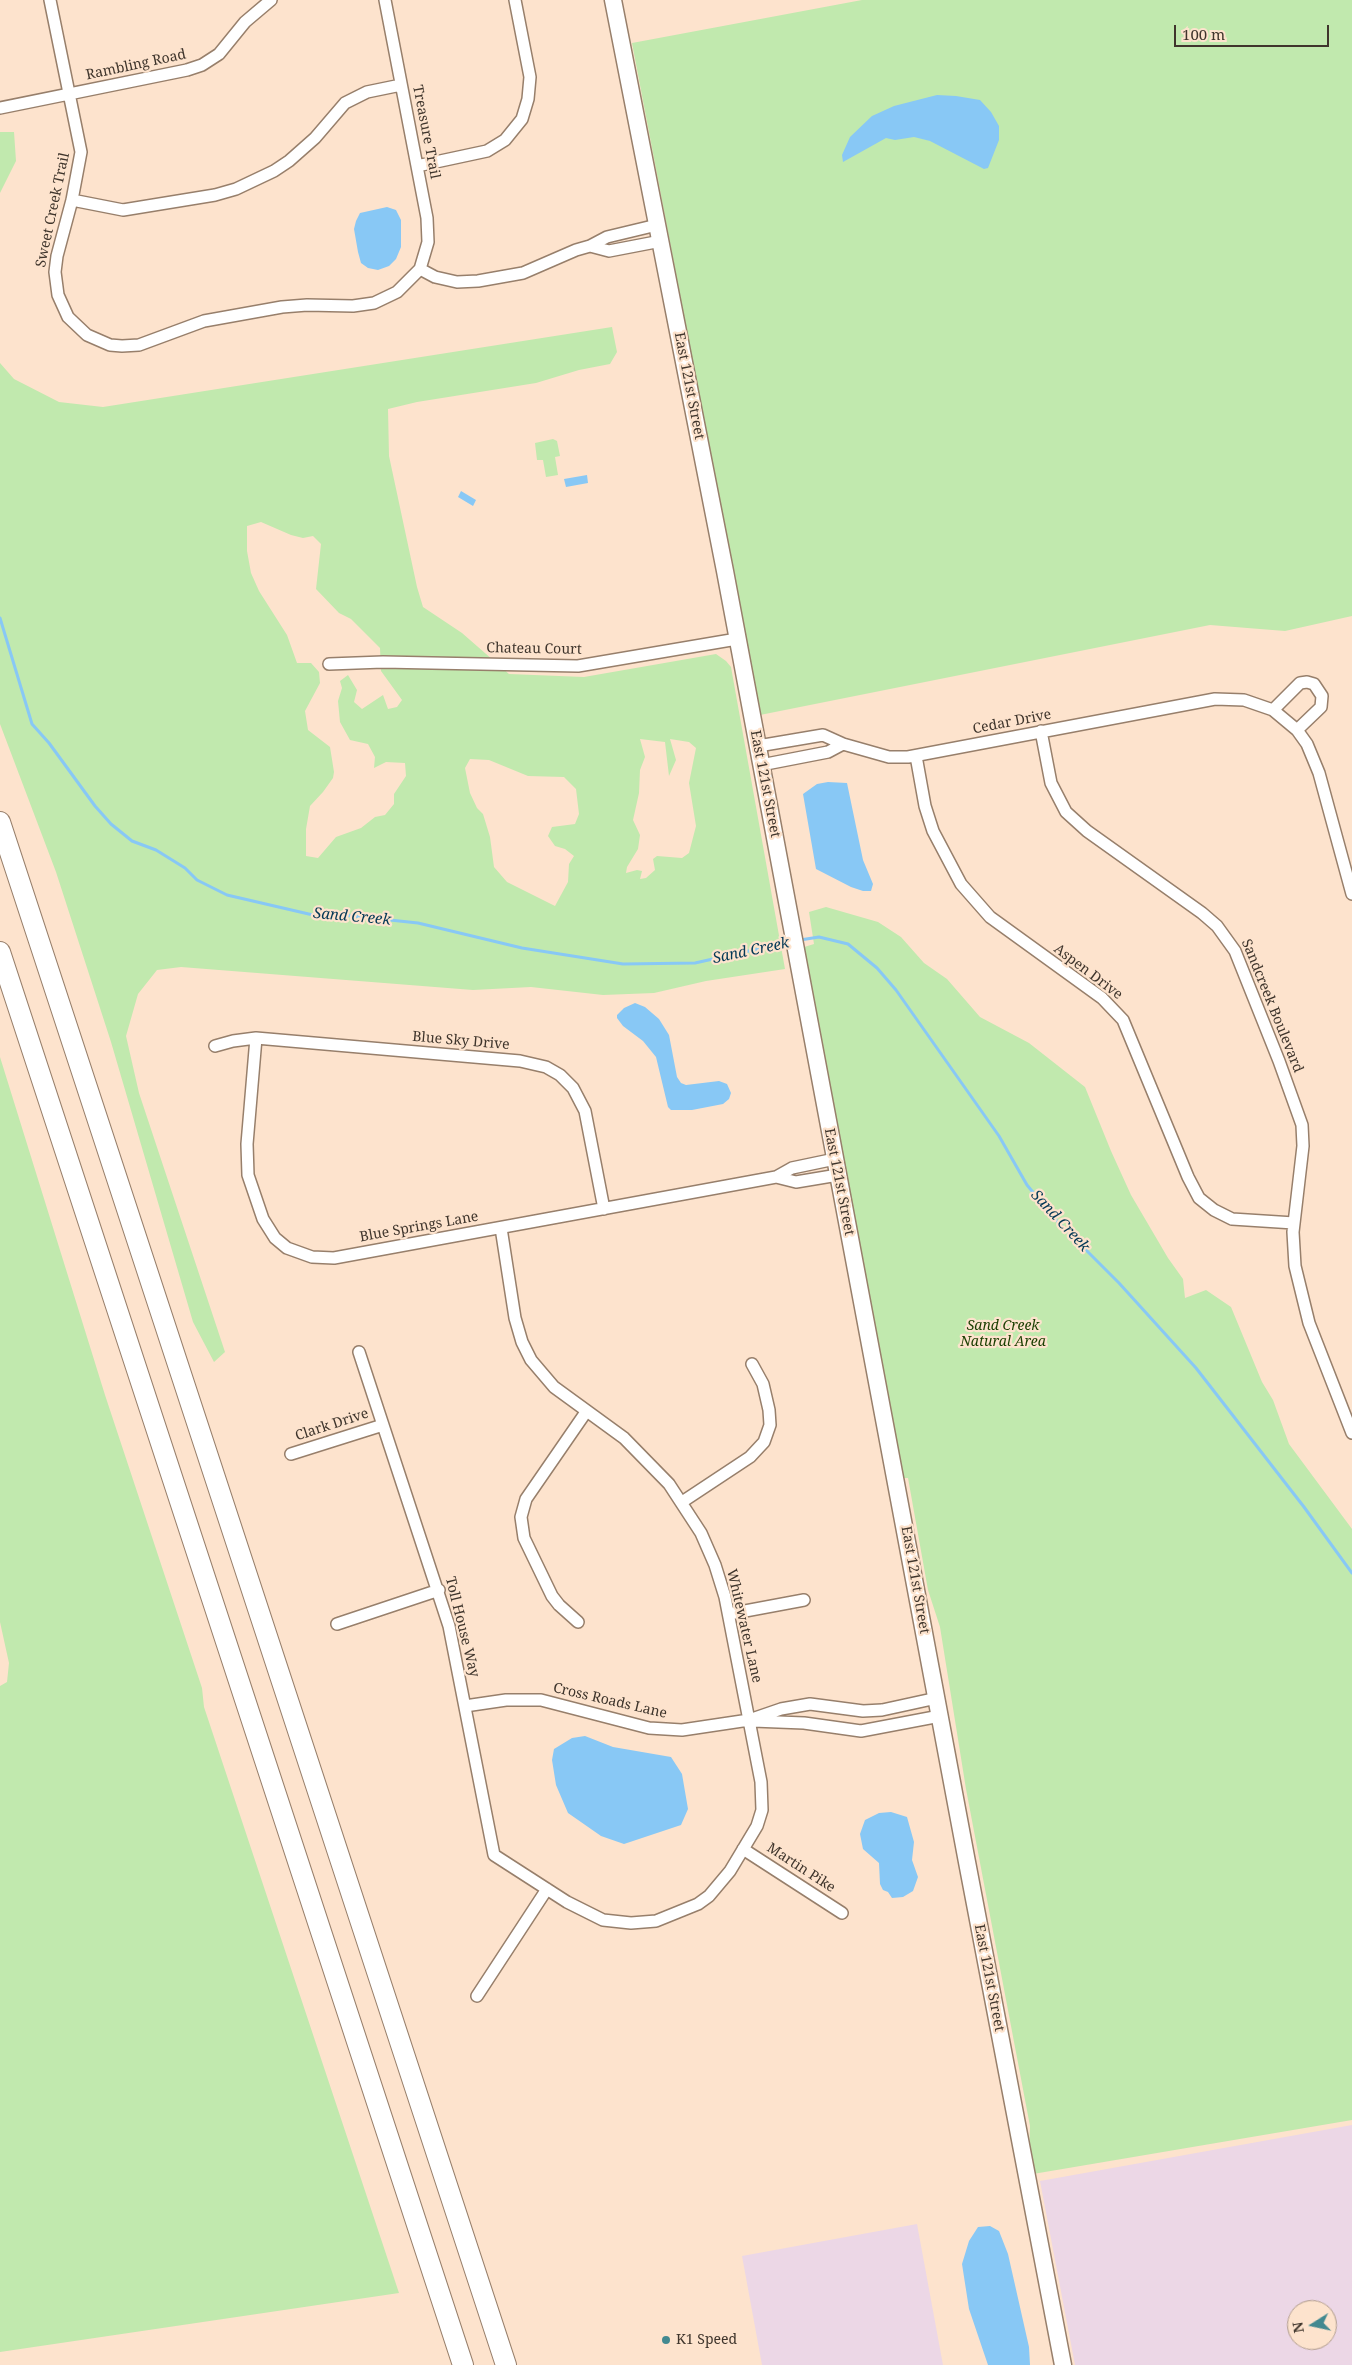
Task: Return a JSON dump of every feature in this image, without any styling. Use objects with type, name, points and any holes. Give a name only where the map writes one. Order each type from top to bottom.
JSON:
[{"type":"highway","points":[[0,822],[506,2365]]},
{"type":"highway","points":[[0,952],[463,2365]]},
{"type":"street","name":"Sweet Creek Trail","points":[[50,0],[81,152],[72,200],[56,263],[58,295],[68,317],[87,335],[110,345],[138,345],[196,323],[282,307],[307,305],[353,306],[374,303],[397,292],[420,268]]},
{"type":"street","name":"Rambling Road","points":[[0,108],[187,70],[202,65],[218,54],[245,22],[271,0]]},
{"type":"street","name":"Treasure Trail","points":[[385,0],[428,231],[426,252],[420,268]]},
{"type":"street","points":[[417,166],[487,151],[505,140],[522,119],[528,100],[530,77],[515,0]]},
{"type":"street","name":"East 121st Street","points":[[613,0],[758,746],[1063,2365]]},
{"type":"street","points":[[72,200],[123,210],[236,189],[274,171],[289,161],[315,138],[345,103],[360,94],[401,85]]},
{"type":"street","points":[[590,246],[609,251],[659,233]]},
{"type":"street","points":[[420,268],[446,281],[478,281],[531,271],[569,252],[590,246],[607,237],[659,233]]},
{"type":"street","name":"Chateau Court","points":[[329,664],[384,662],[578,666],[737,639]]},
{"type":"street","points":[[1273,710],[1300,683],[1314,684],[1321,692],[1321,707],[1297,730]]},
{"type":"street","name":"Cedar Drive","points":[[758,746],[823,735],[843,744],[889,757],[916,756],[1215,699],[1244,700],[1273,710],[1297,730],[1314,757],[1352,894]]},
{"type":"street","name":"Sandcreek Boulevard","points":[[1040,732],[1055,795],[1066,812],[1087,831],[1202,913],[1217,926],[1235,951],[1279,1061],[1302,1125],[1303,1146],[1294,1223],[1295,1266],[1302,1303],[1352,1433]]},
{"type":"street","points":[[761,765],[828,752],[843,744]]},
{"type":"street","name":"Aspen Drive","points":[[916,756],[925,806],[933,831],[952,871],[961,884],[990,917],[1102,998],[1123,1020],[1130,1031],[1188,1177],[1199,1198],[1214,1210],[1232,1218],[1250,1221],[1294,1223]]},
{"type":"street","name":"Blue Springs Lane","points":[[256,1038],[247,1144],[248,1175],[263,1220],[275,1238],[287,1248],[312,1257],[334,1258],[776,1177],[796,1182],[836,1167]]},
{"type":"street","name":"Blue Sky Drive","points":[[215,1046],[232,1041],[256,1038],[520,1061],[546,1067],[560,1075],[573,1088],[585,1111],[604,1209]]},
{"type":"street","name":"Whitewater Lane","points":[[501,1228],[515,1318],[526,1350],[545,1379],[586,1412],[606,1424],[639,1452],[669,1484],[701,1533],[715,1565],[729,1614],[761,1782],[762,1810],[757,1826],[743,1849]]},
{"type":"street","name":"Toll House Way","points":[[359,1352],[439,1590],[453,1643],[494,1855],[590,1915],[604,1920],[631,1924],[656,1921],[689,1909],[709,1896],[730,1871],[743,1849]]},
{"type":"street","points":[[682,1502],[750,1457],[758,1450],[769,1433],[770,1418],[767,1396],[752,1364]]},
{"type":"street","points":[[578,1622],[552,1596],[524,1538],[521,1518],[526,1499],[586,1412]]},
{"type":"street","name":"Clark Drive","points":[[291,1454],[383,1425]]},
{"type":"street","points":[[337,1624],[439,1590]]},
{"type":"street","points":[[729,1614],[804,1600]]},
{"type":"street","name":"Cross Roads Lane","points":[[465,1706],[506,1700],[541,1700],[649,1728],[666,1729],[706,1728],[749,1720],[781,1708],[810,1704],[863,1711],[882,1710],[937,1698]]},
{"type":"street","name":"Cross Roads Lane","points":[[749,1720],[804,1723],[861,1731],[940,1716]]},
{"type":"street","name":"Martin Pike","points":[[743,1849],[842,1913]]},
{"type":"street","points":[[477,1996],[546,1889]]},
{"type":"shaded area","points":[[1352,2125],[1352,2365],[1075,2365],[1040,2181]]},
{"type":"shaded area","points":[[917,2224],[943,2365],[762,2365],[742,2256]]},
{"type":"green space","points":[[862,0],[1352,0],[1352,616],[1285,631],[1210,625],[760,715],[632,43]]},
{"type":"green space","points":[[0,132],[14,132],[16,161],[0,193]]},
{"type":"green space","points":[[612,327],[617,352],[610,364],[579,370],[536,383],[417,402],[388,409],[389,456],[417,587],[423,607],[462,633],[509,674],[584,677],[716,654],[726,661],[731,667],[785,969],[706,981],[654,993],[603,995],[531,987],[473,990],[181,967],[157,970],[138,994],[126,1036],[139,1093],[225,1352],[214,1362],[193,1322],[111,1042],[56,872],[0,724],[0,363],[14,379],[59,402],[103,407]],"holes":[[[261,522],[291,535],[303,538],[313,536],[321,544],[316,589],[339,613],[351,619],[380,648],[381,671],[402,700],[397,707],[388,709],[383,695],[362,709],[354,702],[357,690],[348,675],[340,681],[342,688],[338,701],[340,722],[350,740],[368,744],[375,757],[374,768],[386,762],[405,763],[406,776],[394,794],[394,804],[385,815],[375,817],[361,828],[336,837],[318,858],[306,856],[306,829],[310,806],[333,778],[334,772],[330,747],[308,730],[305,711],[320,683],[319,672],[311,663],[297,663],[287,635],[259,591],[251,573],[247,551],[247,526]],[[640,739],[665,742],[669,776],[676,760],[670,739],[689,742],[696,748],[689,783],[696,826],[689,853],[682,858],[657,856],[653,859],[655,870],[646,878],[640,879],[642,871],[637,870],[626,873],[627,867],[638,849],[640,835],[633,820],[639,793],[640,770],[645,757]],[[470,759],[489,760],[528,776],[564,777],[576,789],[579,814],[575,824],[552,827],[548,836],[555,846],[565,849],[574,856],[569,864],[568,882],[555,906],[507,882],[494,867],[490,837],[483,814],[477,808],[470,793],[465,768]]]},
{"type":"green space","points":[[553,439],[557,441],[560,456],[555,457],[558,475],[546,477],[543,460],[537,460],[535,443]]},
{"type":"green space","name":"Sand Creek Natural Area","points":[[826,907],[878,922],[901,937],[924,963],[947,979],[980,1017],[1029,1043],[1085,1087],[1131,1195],[1168,1258],[1183,1279],[1185,1298],[1206,1290],[1231,1307],[1262,1382],[1273,1400],[1289,1444],[1352,1529],[1352,2120],[1033,2174],[1029,2160],[1030,2126],[966,1789],[940,1627],[928,1590],[908,1478],[902,1478],[801,948],[814,944],[809,912]]},
{"type":"green space","points":[[0,1057],[105,1395],[202,1688],[204,1707],[399,2293],[0,2352],[0,1686],[7,1682],[9,1663],[0,1622]]},
{"type":"water","points":[[937,95],[980,100],[991,112],[999,126],[999,140],[988,168],[984,169],[930,141],[914,137],[895,140],[886,138],[843,162],[842,155],[850,137],[872,116],[894,106]]},
{"type":"water","points":[[387,207],[396,210],[401,220],[401,247],[396,259],[389,266],[378,270],[368,268],[361,263],[358,252],[354,229],[356,221],[360,213]]},
{"type":"water","points":[[587,475],[588,483],[566,487],[564,479]]},
{"type":"water","points":[[461,491],[476,500],[473,506],[458,497]]},
{"type":"water","points":[[828,782],[847,783],[863,860],[873,884],[871,891],[863,891],[851,887],[816,869],[803,794],[817,784]]},
{"type":"water","points":[[635,1003],[645,1007],[659,1019],[669,1035],[677,1077],[681,1083],[686,1085],[719,1081],[727,1084],[731,1093],[729,1099],[723,1104],[692,1110],[671,1110],[668,1107],[656,1057],[643,1041],[623,1026],[617,1018],[617,1015],[624,1008]]},
{"type":"water","points":[[585,1736],[613,1747],[671,1757],[682,1774],[688,1809],[681,1825],[624,1844],[601,1836],[568,1813],[556,1785],[552,1760],[554,1749],[572,1738]]},
{"type":"water","points":[[891,1812],[907,1817],[914,1842],[912,1860],[918,1877],[913,1891],[903,1897],[892,1898],[888,1892],[883,1890],[880,1884],[879,1863],[863,1849],[860,1834],[865,1820],[879,1813]]},
{"type":"water","points":[[990,2226],[999,2231],[1008,2254],[1029,2347],[1030,2365],[988,2365],[969,2309],[962,2264],[969,2241],[978,2227]]},
{"type":"waterway","name":"Sand Creek","points":[[0,618],[32,724],[49,743],[95,806],[111,824],[132,841],[156,850],[185,868],[197,880],[227,895],[313,915],[343,915],[418,923],[522,948],[623,964],[695,963],[789,942]]},
{"type":"waterway","name":"Sand Creek","points":[[800,940],[819,937],[848,944],[877,968],[896,990],[999,1136],[1027,1185],[1056,1220],[1119,1283],[1196,1368],[1304,1507],[1352,1573]]},
{"type":"place","name":"K1 Speed","points":[[666,2340]]}]
